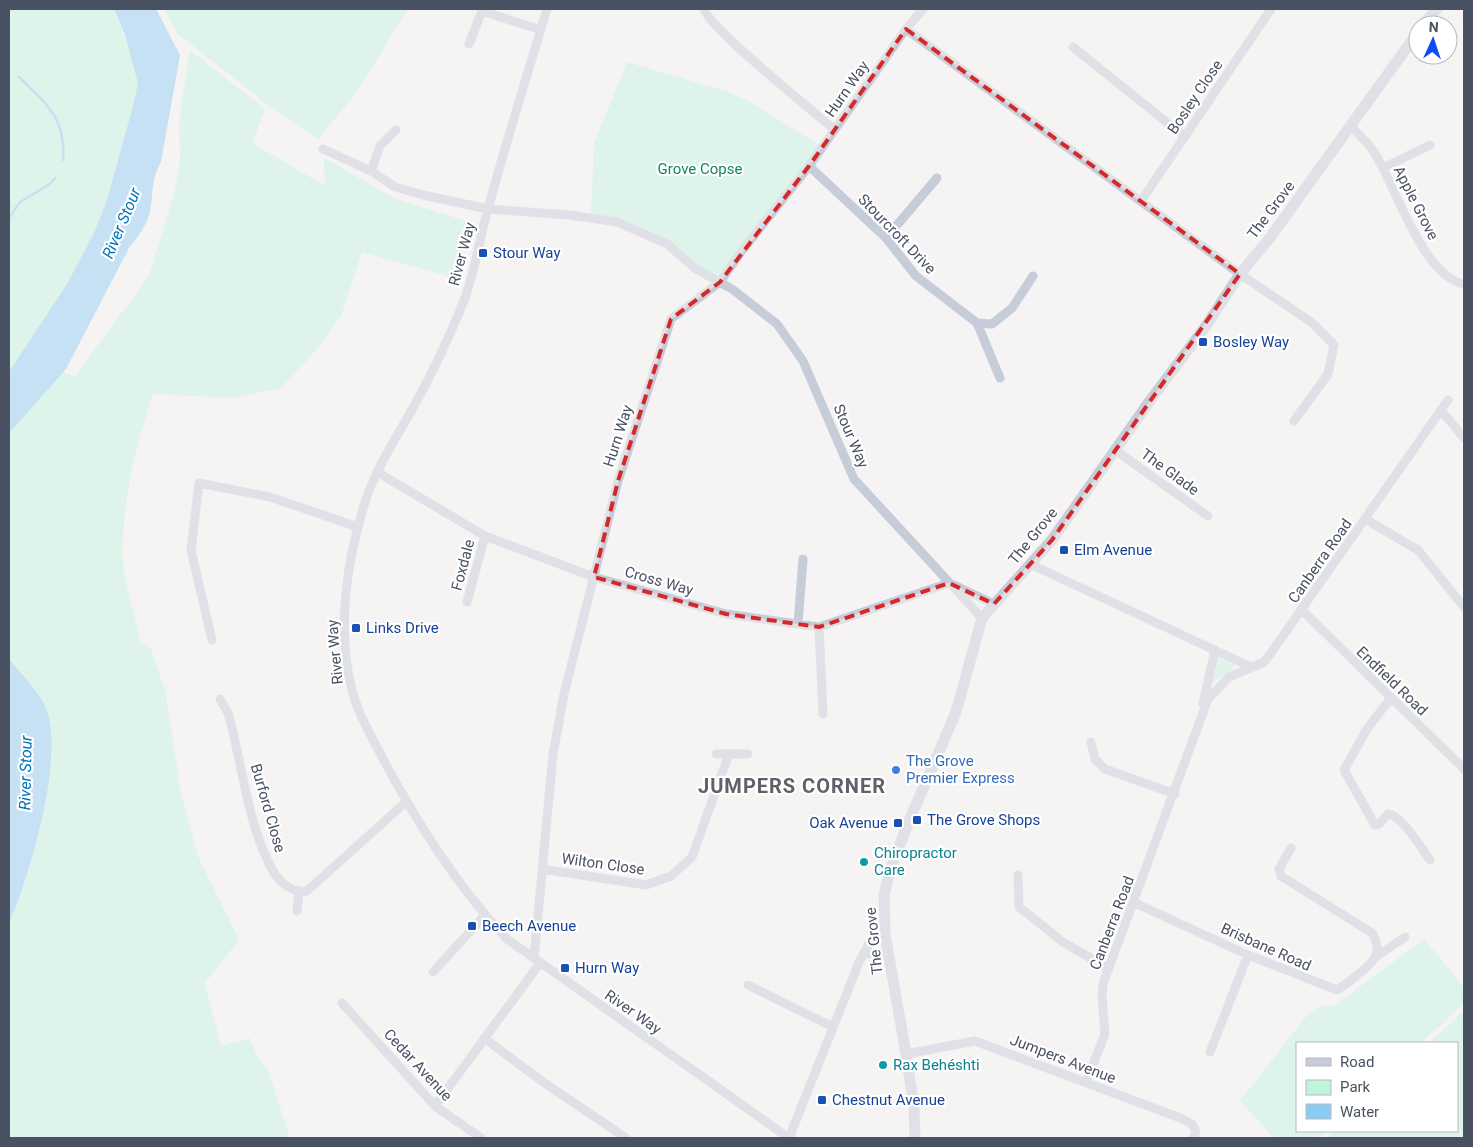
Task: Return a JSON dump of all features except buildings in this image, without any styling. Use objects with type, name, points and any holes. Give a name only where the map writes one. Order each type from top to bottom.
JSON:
[{"type":"street","name":"River Way","points":[[547,9],[488,209],[464,301],[418,398],[366,498],[349,566],[345,609],[346,656],[350,682],[365,724],[406,802],[451,873],[485,915],[507,938],[789,1138]]},
{"type":"street","points":[[704,9],[711,20],[736,45],[835,130]]},
{"type":"street","name":"Hurn Way","points":[[537,961],[542,869],[555,745],[564,694],[618,481],[671,319],[720,282],[741,252],[809,166],[906,29],[923,9]]},
{"type":"street","name":"Bosley Close","points":[[1141,201],[1271,9]]},
{"type":"street","points":[[469,44],[482,10],[541,30]]},
{"type":"street","points":[[906,29],[1240,274],[1312,322],[1334,345],[1328,374],[1294,421]]},
{"type":"street","name":"The Grove","points":[[915,1138],[914,1107],[885,934],[884,894],[887,880],[909,821],[956,712],[982,618],[1052,540],[1206,326],[1240,274],[1269,239],[1408,46]]},
{"type":"street","points":[[1073,47],[1185,137]]},
{"type":"street","name":"Apple Grove","points":[[1351,126],[1374,151],[1424,249],[1439,268],[1450,277],[1464,284]]},
{"type":"street","points":[[370,171],[380,146],[396,130]]},
{"type":"street","points":[[1383,168],[1430,145]]},
{"type":"street","name":"Stour Way","points":[[323,149],[370,171],[395,187],[488,209],[617,222],[667,244],[696,269],[732,289],[777,324],[803,361],[854,478],[982,618]]},
{"type":"street","name":"Stourcroft Drive","points":[[809,166],[886,238],[916,276],[977,323]]},
{"type":"street","points":[[886,238],[937,178]]},
{"type":"street","points":[[1000,378],[977,323],[992,324],[1012,308],[1033,276]]},
{"type":"street","name":"Canberra Road","points":[[1086,1082],[1104,1034],[1102,996],[1109,968],[1135,903],[1208,699],[1218,687],[1238,671],[1264,662],[1302,611],[1448,400]]},
{"type":"street","points":[[1441,410],[1464,438]]},
{"type":"street","name":"The Glade","points":[[1116,450],[1208,516]]},
{"type":"street","name":"Cross Way","points":[[378,472],[485,536],[594,577],[726,614],[819,627],[949,583]]},
{"type":"street","points":[[212,640],[191,550],[199,483],[270,497],[358,527]]},
{"type":"street","points":[[1366,519],[1418,550],[1464,607]]},
{"type":"street","name":"Foxdale","points":[[467,602],[485,536]]},
{"type":"street","points":[[798,624],[803,559]]},
{"type":"street","points":[[1030,564],[1251,667]]},
{"type":"street","name":"Stour Way","points":[[949,583],[994,604]]},
{"type":"street","name":"Endfield Road","points":[[1302,611],[1464,769]]},
{"type":"street","points":[[819,627],[823,714]]},
{"type":"street","name":"Canberra Road","points":[[1200,718],[1215,650]]},
{"type":"street","points":[[1390,698],[1367,729],[1344,770],[1375,825],[1379,824],[1388,814],[1393,815],[1401,822],[1430,860]]},
{"type":"street","name":"Burford Close","points":[[220,699],[228,713],[263,848],[279,879],[299,892]]},
{"type":"street","points":[[1091,742],[1095,759],[1105,769],[1175,794]]},
{"type":"street","points":[[716,754],[748,754]]},
{"type":"street","name":"Wilton Close","points":[[542,869],[646,885],[671,876],[692,857],[729,754]]},
{"type":"street","points":[[297,911],[299,892],[307,891],[406,802]]},
{"type":"street","points":[[1291,848],[1279,869],[1281,876],[1372,933],[1376,940],[1377,956]]},
{"type":"street","points":[[1018,876],[1015,908],[1063,942],[1109,968]]},
{"type":"street","name":"Brisbane Road","points":[[1135,903],[1248,955],[1336,990],[1371,964],[1377,956],[1405,937]]},
{"type":"street","points":[[433,972],[485,915]]},
{"type":"street","points":[[789,1138],[864,954],[869,944],[885,934]]},
{"type":"street","points":[[864,954],[888,954]]},
{"type":"street","points":[[1210,1052],[1248,955]]},
{"type":"street","points":[[435,1106],[537,961]]},
{"type":"street","points":[[748,985],[833,1027]]},
{"type":"street","name":"Cedar Avenue","points":[[342,1003],[435,1106],[481,1138]]},
{"type":"street","points":[[484,1038],[546,1084],[626,1138]]},
{"type":"street","name":"Jumpers Avenue","points":[[906,1054],[975,1040],[1183,1119],[1193,1126],[1196,1132],[1193,1138]]},
{"type":"highlighted area","points":[[906,29],[1240,274],[1052,540],[994,604],[949,583],[819,627],[726,614],[594,577],[618,481],[671,319],[720,282],[809,166]]},
{"type":"green space","points":[[9,9],[114,9],[133,60],[138,83],[106,203],[93,235],[67,284],[20,357],[75,376],[149,276],[174,194],[180,162],[179,120],[190,50],[265,109],[252,143],[325,186],[324,158],[394,198],[472,223],[455,278],[362,252],[341,316],[311,356],[281,388],[232,398],[153,394],[131,475],[124,517],[123,559],[140,641],[151,649],[165,690],[180,787],[197,854],[239,940],[205,983],[221,1046],[250,1038],[258,1059],[267,1067],[290,1138],[9,1138]]},
{"type":"green space","points":[[164,9],[408,9],[354,96],[318,139],[269,106],[178,34]]},
{"type":"green space","name":"Grove Copse","points":[[627,62],[729,92],[752,103],[822,147],[720,282],[659,241],[627,227],[591,218],[594,143]]},
{"type":"green space","points":[[1218,658],[1234,664],[1232,669],[1213,683]]},
{"type":"green space","points":[[1424,939],[1464,987],[1464,1003],[1422,1042],[1296,1042],[1296,1132],[1325,1132],[1318,1138],[1274,1138],[1240,1101],[1309,1013],[1321,1006],[1335,1005]]},
{"type":"green space","points":[[1464,1011],[1464,1138],[1326,1138],[1333,1132],[1458,1132],[1458,1042],[1430,1042]]},
{"type":"water","name":"River Stour","points":[[114,9],[156,9],[180,55],[161,162],[155,176],[149,215],[143,229],[129,248],[66,369],[9,433],[9,372],[67,284],[93,235],[106,203],[133,106],[138,83],[125,35]]},
{"type":"water","name":"River Stour","points":[[9,659],[32,686],[44,704],[50,724],[51,751],[49,781],[43,814],[26,876],[9,923]]},
{"type":"waterway","points":[[19,77],[46,104],[58,122],[63,145],[63,160]]},
{"type":"waterway","points":[[9,218],[20,202],[50,184],[55,178]]},
{"type":"place","name":"Stour Way","points":[[483,253]]},
{"type":"place","name":"Bosley Way","points":[[1203,342]]},
{"type":"place","name":"Elm Avenue","points":[[1064,550]]},
{"type":"place","name":"Links Drive","points":[[356,628]]},
{"type":"place","name":"The Grove Premier Express","points":[[896,770]]},
{"type":"place","name":"The Grove Shops","points":[[917,820]]},
{"type":"place","name":"Oak Avenue","points":[[898,823]]},
{"type":"place","name":"Chiropractor Care","points":[[864,862]]},
{"type":"place","name":"Beech Avenue","points":[[472,926]]},
{"type":"place","name":"Hurn Way","points":[[565,968]]},
{"type":"place","name":"Rax Behéshti","points":[[883,1065]]},
{"type":"place","name":"Chestnut Avenue","points":[[822,1100]]},
{"type":"district","name":"JUMPERS CORNER","points":[[792,786]]}]
